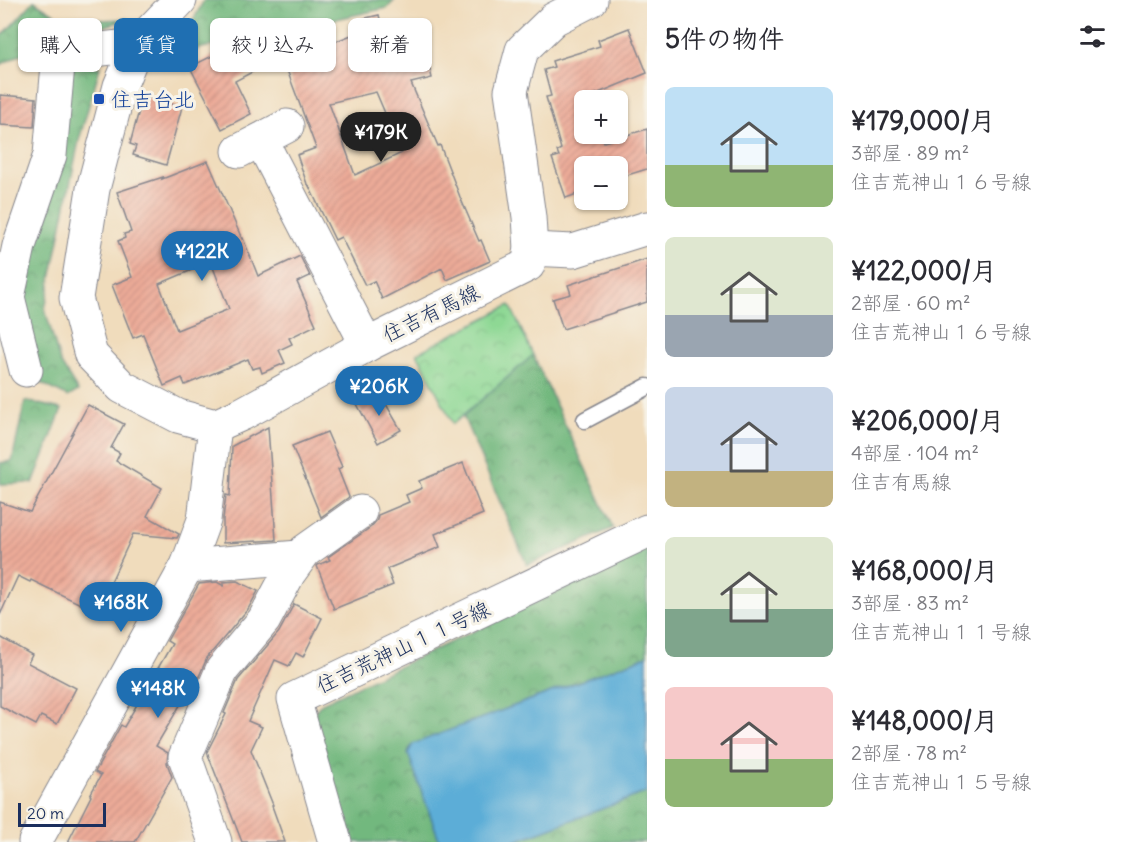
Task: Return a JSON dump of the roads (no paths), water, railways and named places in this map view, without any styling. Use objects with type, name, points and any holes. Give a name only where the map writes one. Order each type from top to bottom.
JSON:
[{"type":"street","points":[[163,18],[180,0]]},
{"type":"street","points":[[591,0],[554,19],[522,50],[511,91],[529,217],[531,249],[573,251],[647,228]]},
{"type":"street","points":[[26,370],[4,297],[50,155],[59,54],[114,48]]},
{"type":"street","points":[[35,842],[187,566],[204,520],[215,426],[178,416],[123,387],[92,355],[76,298],[93,189],[120,86],[126,72]]},
{"type":"street","points":[[262,139],[367,345]]},
{"type":"street","name":"住吉有馬線","points":[[215,426],[242,414],[367,345],[528,265],[531,249]]},
{"type":"street","points":[[215,842],[184,757],[222,670],[264,620],[299,557],[360,512]]},
{"type":"street","name":"住吉荒神山１１号線","points":[[335,842],[294,699],[647,531]]},
{"type":"street","points":[[187,566],[299,557]]},
{"type":"lane","points":[[585,420],[647,387]]},
{"type":"water","points":[[647,656],[647,792],[513,842],[440,842],[408,753],[413,744]]},
{"type":"place","name":"住吉台北","points":[[99,99]]}]
